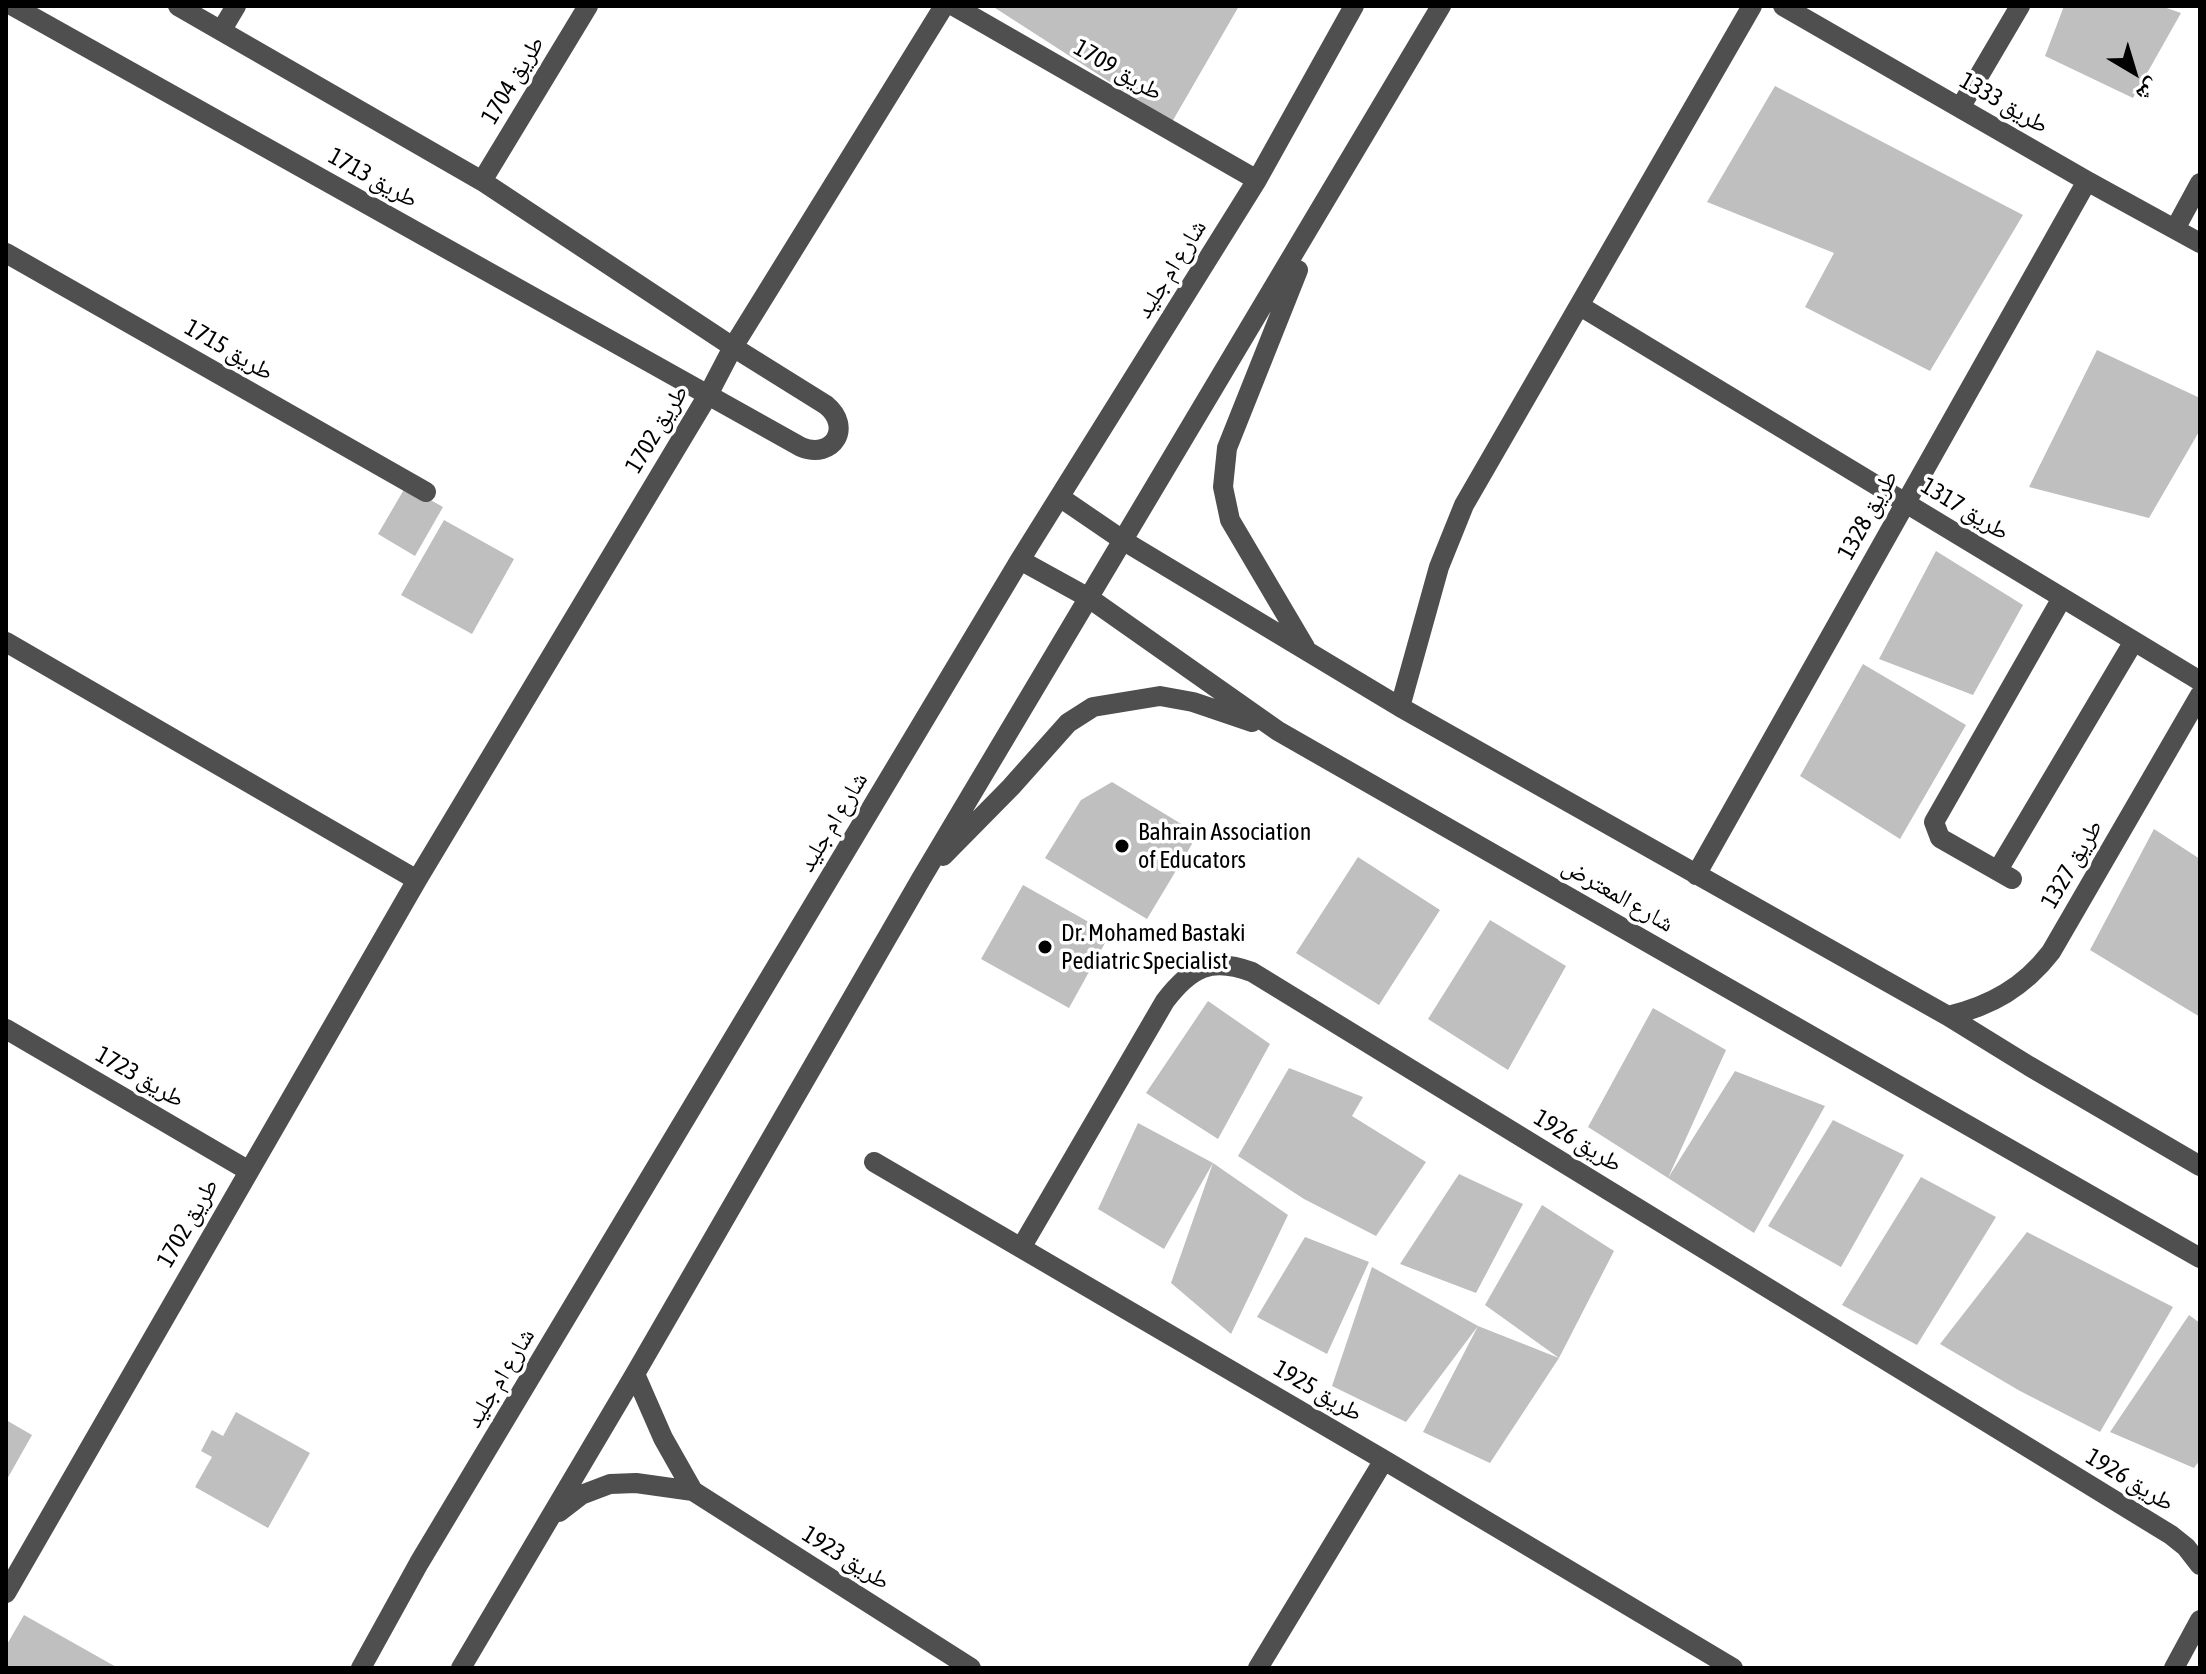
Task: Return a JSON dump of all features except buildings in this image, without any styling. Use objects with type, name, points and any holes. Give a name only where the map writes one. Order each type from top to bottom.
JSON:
[{"type":"street","name":"طريق 1713","points":[[13,6],[812,451],[823,450],[832,444],[838,434],[839,422],[835,412],[733,347]]},
{"type":"street","points":[[178,6],[482,181],[733,347]]},
{"type":"street","points":[[221,31],[236,6]]},
{"type":"street","name":"طريق 1704","points":[[482,181],[588,6]]},
{"type":"street","name":"طريق 1702","points":[[6,1593],[417,880],[708,395],[733,347],[944,6]]},
{"type":"street","name":"طريق 1709","points":[[954,6],[1257,180]]},
{"type":"street","name":"شارع ام جليد","points":[[361,1668],[419,1563],[1020,560],[1257,180],[1354,6]]},
{"type":"street","points":[[461,1668],[921,879],[1441,6]]},
{"type":"street","points":[[1400,707],[1450,535],[1464,505],[1752,6]]},
{"type":"street","name":"طريق 1333","points":[[1783,6],[2200,243]]},
{"type":"street","points":[[1960,108],[2020,6]]},
{"type":"street","name":"طريق 1328","points":[[1696,875],[2087,181]]},
{"type":"street","points":[[2175,229],[2200,183]]},
{"type":"street","points":[[1307,651],[1230,520],[1223,487],[1227,448],[1320,212]]},
{"type":"street","name":"طريق 1715","points":[[6,253],[426,492]]},
{"type":"street","name":"طريق 1317","points":[[1580,306],[2200,681]]},
{"type":"street","points":[[1061,498],[1124,541],[1400,707],[1948,1016],[2200,1166]]},
{"type":"street","name":"شارع المعترض","points":[[1020,560],[1089,598],[1278,731],[2200,1258]]},
{"type":"street","points":[[2062,598],[1936,814],[1934,822],[1940,838],[2005,874],[2134,641]]},
{"type":"street","points":[[6,642],[417,880]]},
{"type":"street","name":"طريق 1327","points":[[1948,1016],[1999,999],[2041,966],[2200,695]]},
{"type":"street","points":[[921,879],[1011,787],[1068,723],[1093,707],[1160,696],[1193,702],[1278,731]]},
{"type":"street","name":"طريق 1926","points":[[1021,1248],[1165,1001],[1193,971],[1212,965],[1233,965],[1265,981],[2171,1535],[2186,1547],[2200,1565]]},
{"type":"street","name":"طريق 1723","points":[[6,1029],[249,1171]]},
{"type":"street","name":"طريق 1925","points":[[874,1162],[1733,1668]]},
{"type":"street","name":"طريق 1923","points":[[635,1374],[663,1438],[693,1491]]},
{"type":"street","points":[[1258,1668],[1384,1460]]},
{"type":"street","name":"طريق 1923","points":[[550,1519],[581,1495],[610,1484],[636,1483],[693,1491],[971,1668]]},
{"type":"street","points":[[2174,1668],[2200,1620]]},
{"type":"place","name":"Bahrain Association of Educators","points":[[1122,846]]},
{"type":"place","name":"Dr. Mohamed Bastaki Pediatric Specialist","points":[[1045,947]]}]
